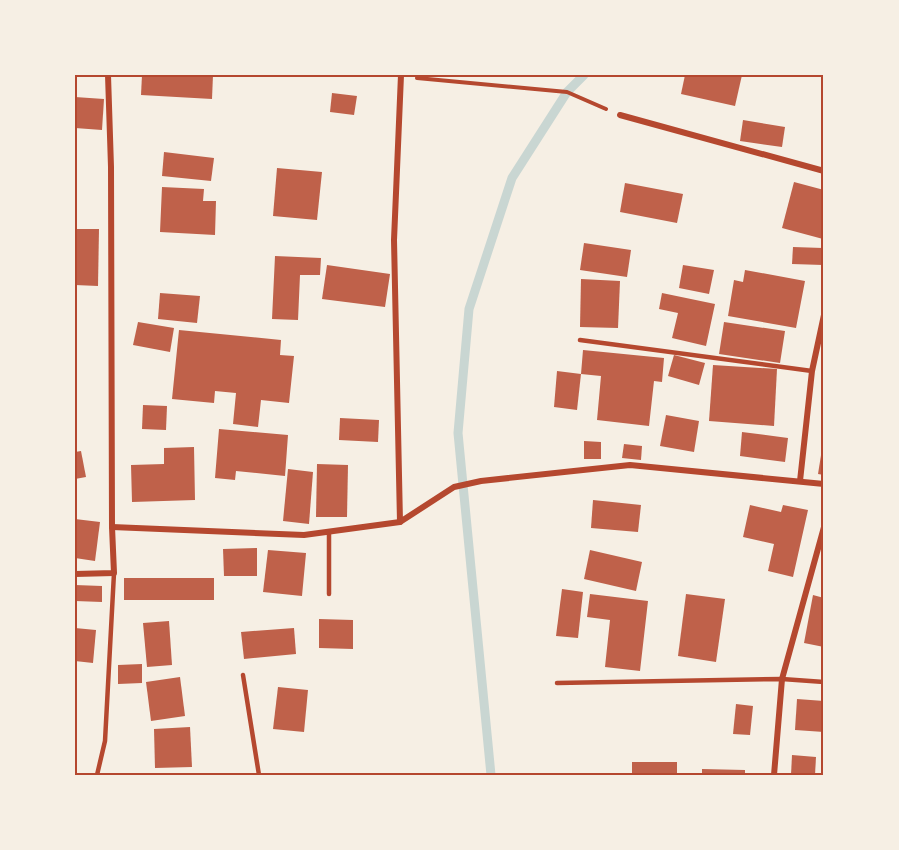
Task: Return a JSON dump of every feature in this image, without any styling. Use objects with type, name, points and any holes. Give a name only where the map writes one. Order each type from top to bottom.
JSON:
[{"type":"street","points":[[75,574],[114,573],[111,167],[108,75]]},
{"type":"street","points":[[400,522],[394,240],[401,76]]},
{"type":"street","points":[[620,115],[824,171]]},
{"type":"street","points":[[800,481],[812,370],[824,315]]},
{"type":"street","points":[[112,526],[304,535],[400,522],[454,487],[481,481],[630,465],[824,484]]},
{"type":"street","points":[[774,775],[783,679],[824,527]]},
{"type":"lane","points":[[580,340],[812,370]]},
{"type":"lane","points":[[329,532],[329,594]]},
{"type":"lane","points":[[97,775],[105,741],[114,573]]},
{"type":"lane","points":[[243,675],[260,775]]},
{"type":"lane","points":[[557,683],[783,679],[824,682]]},
{"type":"path","points":[[401,76],[567,92],[620,115]]},
{"type":"building","points":[[142,75],[213,75],[212,99],[141,95]]},
{"type":"building","points":[[685,75],[742,75],[735,106],[681,94]]},
{"type":"building","points":[[332,93],[357,96],[354,115],[330,112]]},
{"type":"building","points":[[75,97],[104,99],[102,130],[75,128]]},
{"type":"building","points":[[743,120],[785,127],[782,147],[740,141]]},
{"type":"building","points":[[164,152],[214,158],[211,181],[162,176]]},
{"type":"building","points":[[277,168],[322,172],[317,220],[273,216]]},
{"type":"building","points":[[794,182],[824,190],[823,239],[782,228]]},
{"type":"building","points":[[625,183],[683,194],[677,223],[620,212]]},
{"type":"building","points":[[162,187],[204,189],[203,201],[216,201],[215,235],[160,232]]},
{"type":"building","points":[[75,229],[99,229],[98,286],[75,285]]},
{"type":"building","points":[[584,243],[631,250],[627,277],[580,270]]},
{"type":"building","points":[[793,247],[823,248],[823,265],[792,264]]},
{"type":"building","points":[[275,256],[321,258],[320,275],[300,275],[298,320],[272,319]]},
{"type":"building","points":[[327,265],[390,274],[385,307],[322,299]]},
{"type":"building","points":[[683,265],[714,270],[709,294],[679,288]]},
{"type":"building","points":[[745,270],[805,281],[796,328],[728,316],[734,280],[743,282]]},
{"type":"building","points":[[581,279],[620,281],[618,328],[580,327]]},
{"type":"building","points":[[160,293],[200,296],[197,323],[158,319]]},
{"type":"building","points":[[662,293],[715,304],[706,346],[672,338],[678,313],[659,309]]},
{"type":"building","points":[[138,322],[174,328],[170,352],[133,345]]},
{"type":"building","points":[[724,322],[785,331],[780,363],[719,354]]},
{"type":"building","points":[[179,330],[281,340],[280,355],[294,356],[289,403],[261,400],[258,427],[233,424],[236,393],[215,391],[214,403],[172,399]]},
{"type":"building","points":[[583,350],[664,358],[662,382],[654,381],[649,426],[597,420],[601,376],[581,374]]},
{"type":"building","points":[[674,355],[705,363],[699,385],[668,376]]},
{"type":"building","points":[[713,365],[777,369],[774,426],[709,421]]},
{"type":"building","points":[[557,371],[581,374],[577,410],[554,407]]},
{"type":"building","points":[[143,405],[167,406],[166,430],[142,429]]},
{"type":"building","points":[[666,415],[699,421],[694,452],[660,446]]},
{"type":"building","points":[[340,418],[379,420],[378,442],[339,440]]},
{"type":"building","points":[[219,429],[288,435],[285,476],[236,471],[235,480],[215,478]]},
{"type":"building","points":[[742,432],[788,438],[785,462],[740,456]]},
{"type":"building","points":[[584,441],[601,442],[601,459],[584,459]]},
{"type":"building","points":[[624,444],[642,446],[641,460],[622,458]]},
{"type":"building","points":[[194,447],[195,500],[132,502],[131,465],[164,464],[164,448]]},
{"type":"building","points":[[822,449],[824,450],[824,475],[818,474]]},
{"type":"building","points":[[81,451],[86,477],[75,479],[75,452]]},
{"type":"building","points":[[317,464],[348,465],[347,517],[316,517]]},
{"type":"building","points":[[288,469],[313,472],[309,524],[283,521]]},
{"type":"building","points":[[593,500],[641,505],[638,532],[591,528]]},
{"type":"building","points":[[750,505],[781,512],[783,505],[808,510],[793,577],[768,571],[774,544],[743,537]]},
{"type":"building","points":[[75,519],[100,522],[95,561],[75,558]]},
{"type":"building","points":[[257,548],[257,576],[224,576],[223,549]]},
{"type":"building","points":[[268,550],[306,553],[302,596],[263,592]]},
{"type":"building","points":[[590,550],[642,562],[636,591],[584,579]]},
{"type":"building","points":[[124,578],[214,578],[214,600],[124,600]]},
{"type":"building","points":[[75,585],[102,586],[102,602],[75,601]]},
{"type":"building","points":[[562,589],[583,592],[578,638],[556,636]]},
{"type":"building","points":[[590,594],[648,601],[640,671],[605,667],[610,620],[587,617]]},
{"type":"building","points":[[686,594],[725,599],[716,662],[678,656]]},
{"type":"building","points":[[813,595],[824,598],[824,647],[804,643]]},
{"type":"building","points":[[319,619],[353,620],[353,649],[319,648]]},
{"type":"building","points":[[169,621],[172,665],[147,667],[143,623]]},
{"type":"building","points":[[75,628],[96,630],[93,663],[75,661]]},
{"type":"building","points":[[294,628],[296,654],[244,659],[241,632]]},
{"type":"building","points":[[142,664],[142,683],[118,684],[118,665]]},
{"type":"building","points":[[180,677],[185,716],[151,721],[146,682]]},
{"type":"building","points":[[278,687],[308,690],[304,732],[273,729]]},
{"type":"building","points":[[797,699],[824,701],[824,732],[795,730]]},
{"type":"building","points":[[736,704],[753,706],[750,735],[733,734]]},
{"type":"building","points":[[190,727],[192,767],[155,768],[154,729]]},
{"type":"building","points":[[792,755],[816,757],[815,775],[791,775]]},
{"type":"building","points":[[632,762],[677,762],[677,775],[632,775]]},
{"type":"building","points":[[702,769],[745,770],[745,775],[702,775]]},
{"type":"waterway","points":[[491,775],[458,433],[469,309],[512,178],[567,92],[584,75]]}]
